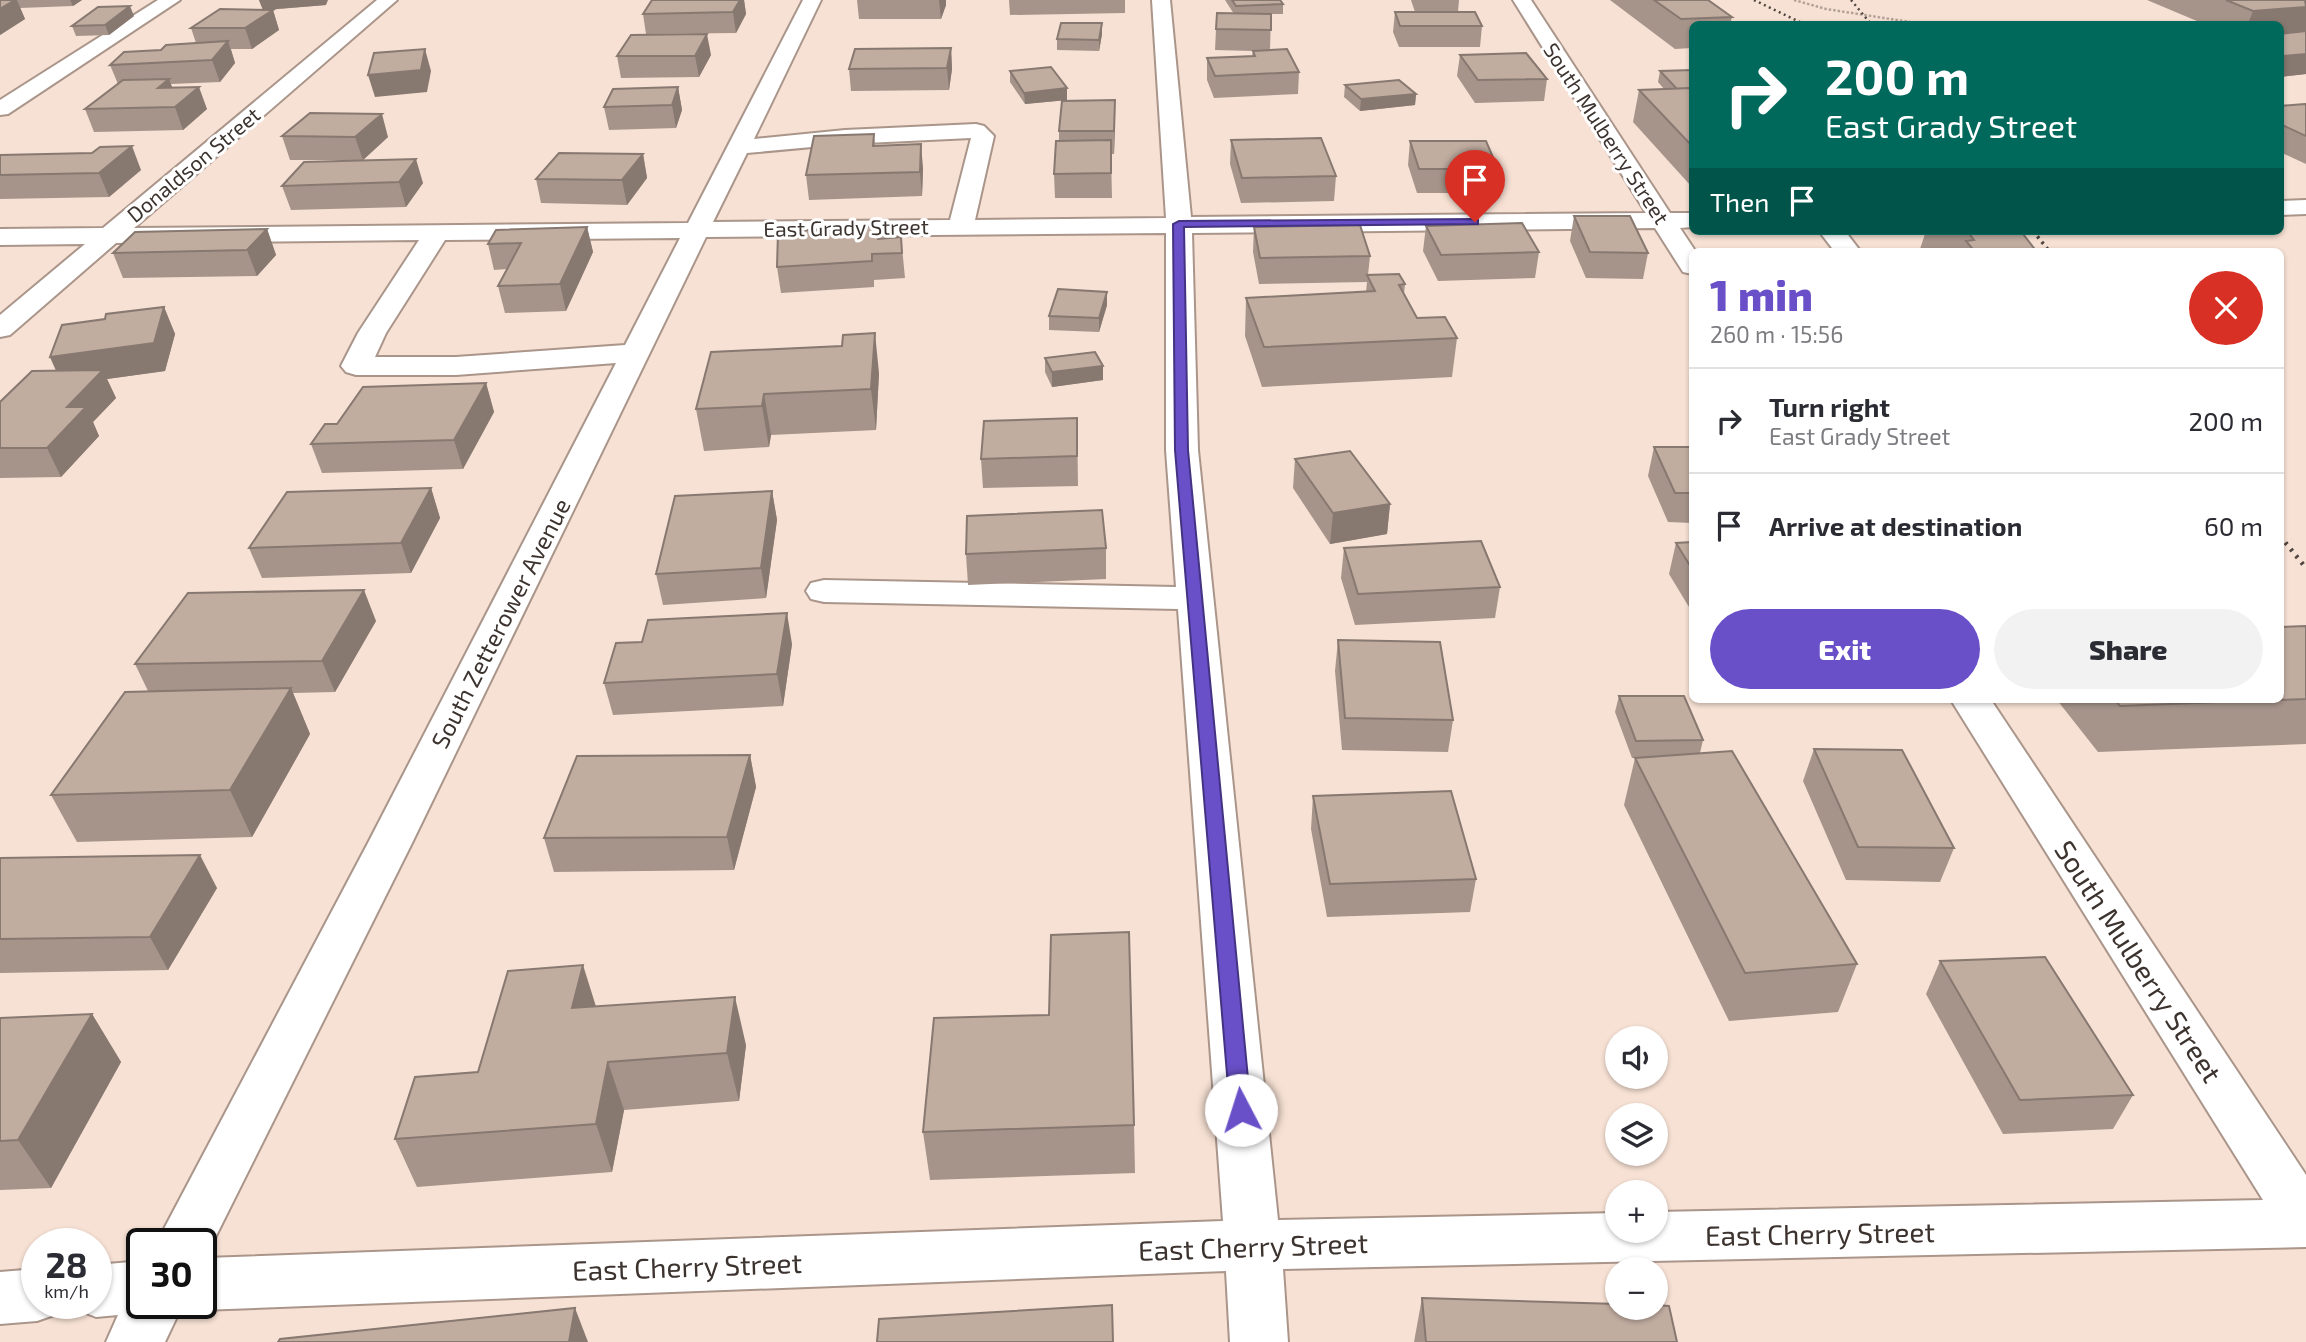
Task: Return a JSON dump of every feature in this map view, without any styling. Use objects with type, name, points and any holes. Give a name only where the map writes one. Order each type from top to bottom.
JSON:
[{"type":"street","points":[[0,109],[171,0]]},
{"type":"street","name":"Donaldson Street","points":[[0,329],[388,0]]},
{"type":"street","name":"South Zetterower Avenue","points":[[192,1228],[390,843],[812,0]]},
{"type":"street","points":[[1161,0],[1179,224],[1181,450],[1253,1245],[1259,1342]]},
{"type":"street","name":"South Mulberry Street","points":[[1522,0],[1689,261]]},
{"type":"street","points":[[739,146],[845,137],[976,131],[983,136],[961,226]]},
{"type":"street","points":[[2284,208],[2306,207]]},
{"type":"street","name":"East Grady Street","points":[[0,237],[1689,220]]},
{"type":"street","points":[[438,232],[372,333],[356,366],[456,366],[636,353]]},
{"type":"street","points":[[824,591],[1195,598]]},
{"type":"street","name":"South Mulberry Street","points":[[1973,703],[2306,1222]]},
{"type":"street","name":"East Cherry Street","points":[[217,1283],[1253,1245],[2306,1222]]},
{"type":"street","points":[[0,1298],[21,1297]]},
{"type":"street","points":[[135,1342],[146,1319]]},
{"type":"path","points":[[1794,0],[1829,10],[1910,21]]},
{"type":"building","points":[[0,0],[15,0],[0,9]]},
{"type":"building","points":[[652,0],[740,0],[733,12],[643,14]]},
{"type":"building","points":[[1232,0],[1280,0],[1283,4],[1236,6]]},
{"type":"building","points":[[1654,0],[1708,0],[1732,17],[1681,19]]},
{"type":"building","points":[[2226,0],[2305,0],[2306,7],[2253,11]]},
{"type":"building","points":[[130,6],[105,25],[72,26],[98,7]]},
{"type":"building","points":[[220,9],[273,10],[245,28],[191,28]]},
{"type":"building","points":[[1395,12],[1475,12],[1482,26],[1400,26]]},
{"type":"building","points":[[1217,13],[1271,14],[1271,30],[1216,29]]},
{"type":"building","points":[[1061,23],[1102,23],[1099,40],[1057,39]]},
{"type":"building","points":[[2306,31],[2306,54],[2284,56],[2284,34]]},
{"type":"building","points":[[707,34],[695,56],[617,56],[631,35]]},
{"type":"building","points":[[228,41],[212,60],[110,65],[124,52],[161,50],[166,45]]},
{"type":"building","points":[[951,48],[947,68],[849,69],[855,49]]},
{"type":"building","points":[[425,49],[421,70],[368,75],[374,53]]},
{"type":"building","points":[[1287,49],[1299,72],[1215,76],[1207,58],[1255,56],[1253,51]]},
{"type":"building","points":[[1526,53],[1547,79],[1478,80],[1460,55]]},
{"type":"building","points":[[1051,67],[1067,88],[1024,93],[1010,71]]},
{"type":"building","points":[[1689,70],[1689,88],[1677,89],[1660,71]]},
{"type":"building","points":[[169,79],[158,88],[199,87],[175,107],[85,109],[123,80]]},
{"type":"building","points":[[1399,80],[1416,94],[1361,99],[1345,85]]},
{"type":"building","points":[[678,87],[672,105],[604,107],[613,89]]},
{"type":"building","points":[[1689,88],[1689,143],[1639,90]]},
{"type":"building","points":[[1115,100],[1114,131],[1059,131],[1062,101]]},
{"type":"building","points":[[2306,104],[2306,136],[2284,126],[2284,106]]},
{"type":"building","points":[[310,113],[382,114],[355,137],[282,136]]},
{"type":"building","points":[[874,134],[873,146],[921,144],[920,172],[806,175],[814,136]]},
{"type":"building","points":[[1321,138],[1336,176],[1242,178],[1231,140]]},
{"type":"building","points":[[1111,140],[1111,173],[1054,174],[1056,141]]},
{"type":"building","points":[[1410,141],[1486,141],[1498,169],[1419,169]]},
{"type":"building","points":[[132,146],[99,173],[0,175],[0,155],[92,153],[100,147]]},
{"type":"building","points":[[559,153],[643,154],[622,180],[536,179]]},
{"type":"building","points":[[416,159],[399,182],[282,186],[304,162]]},
{"type":"building","points":[[1574,216],[1630,216],[1648,253],[1590,252]]},
{"type":"building","points":[[1522,223],[1539,252],[1441,255],[1426,226]]},
{"type":"building","points":[[1360,225],[1370,256],[1260,258],[1254,227]]},
{"type":"building","points":[[877,226],[878,239],[901,237],[902,253],[872,254],[872,261],[777,267],[778,232]]},
{"type":"building","points":[[587,227],[560,284],[498,286],[521,243],[488,244],[496,230]]},
{"type":"building","points":[[267,229],[247,250],[113,253],[135,232]]},
{"type":"building","points":[[1970,235],[2024,235],[2034,248],[1972,248],[1966,241],[1974,240]]},
{"type":"building","points":[[1399,274],[1405,284],[1399,285],[1417,318],[1445,317],[1457,338],[1264,347],[1246,298],[1375,291],[1367,275]]},
{"type":"building","points":[[1058,289],[1107,292],[1099,318],[1049,316]]},
{"type":"building","points":[[164,307],[154,343],[50,357],[62,325],[105,319],[106,314]]},
{"type":"building","points":[[875,333],[871,389],[764,394],[762,406],[696,409],[711,352],[842,346],[843,335]]},
{"type":"building","points":[[1095,352],[1103,366],[1052,372],[1045,358]]},
{"type":"building","points":[[103,370],[67,407],[86,407],[47,448],[0,448],[0,402],[32,371]]},
{"type":"building","points":[[486,383],[454,440],[311,444],[325,424],[337,424],[363,387]]},
{"type":"building","points":[[1077,418],[1077,456],[981,459],[984,421]]},
{"type":"building","points":[[1654,447],[1689,447],[1689,493],[1675,493]]},
{"type":"building","points":[[1350,451],[1390,504],[1333,513],[1295,459]]},
{"type":"building","points":[[431,488],[401,543],[249,548],[287,492]]},
{"type":"building","points":[[772,491],[761,568],[656,574],[675,496]]},
{"type":"building","points":[[1102,510],[1106,548],[966,554],[967,516]]},
{"type":"building","points":[[1481,541],[1500,587],[1358,594],[1344,548]]},
{"type":"building","points":[[1689,542],[1689,564],[1676,543]]},
{"type":"building","points":[[364,590],[322,661],[135,664],[188,593]]},
{"type":"building","points":[[787,613],[777,674],[604,683],[616,643],[642,642],[648,620]]},
{"type":"building","points":[[2306,626],[2306,699],[2284,700],[2284,627]]},
{"type":"building","points":[[1338,640],[1440,642],[1453,720],[1345,718]]},
{"type":"building","points":[[291,688],[230,790],[51,795],[125,692]]},
{"type":"building","points":[[1619,696],[1684,696],[1703,740],[1636,741]]},
{"type":"building","points":[[2118,703],[2195,703],[2120,706]]},
{"type":"building","points":[[1814,749],[1902,750],[1954,848],[1858,847]]},
{"type":"building","points":[[1732,751],[1857,964],[1745,973],[1635,758]]},
{"type":"building","points":[[750,755],[727,837],[544,838],[577,756]]},
{"type":"building","points":[[1451,791],[1476,879],[1330,884],[1313,796]]},
{"type":"building","points":[[200,855],[150,937],[0,939],[0,858]]},
{"type":"building","points":[[1129,932],[1134,1125],[923,1132],[934,1018],[1049,1015],[1051,935]]},
{"type":"building","points":[[2045,957],[2133,1095],[2020,1100],[1940,961]]},
{"type":"building","points":[[583,965],[572,1008],[735,997],[727,1053],[608,1062],[596,1124],[395,1139],[415,1077],[478,1072],[508,971]]},
{"type":"building","points":[[92,1014],[18,1140],[0,1141],[0,1018]]},
{"type":"building","points":[[1422,1298],[1605,1304],[1605,1320],[1668,1320],[1669,1306],[1677,1342],[1426,1342]]},
{"type":"building","points":[[1112,1305],[1113,1342],[877,1342],[879,1319]]},
{"type":"building","points":[[575,1308],[569,1342],[278,1342],[280,1339]]},
{"type":"railway","points":[[1754,0],[1798,21]]},
{"type":"railway","points":[[1851,0],[1868,21]]},
{"type":"railway","points":[[2036,235],[2047,248]]},
{"type":"railway","points":[[2284,541],[2306,568]]},
{"type":"route","points":[[1241,1110],[1181,450],[1179,224],[1475,222]]}]
